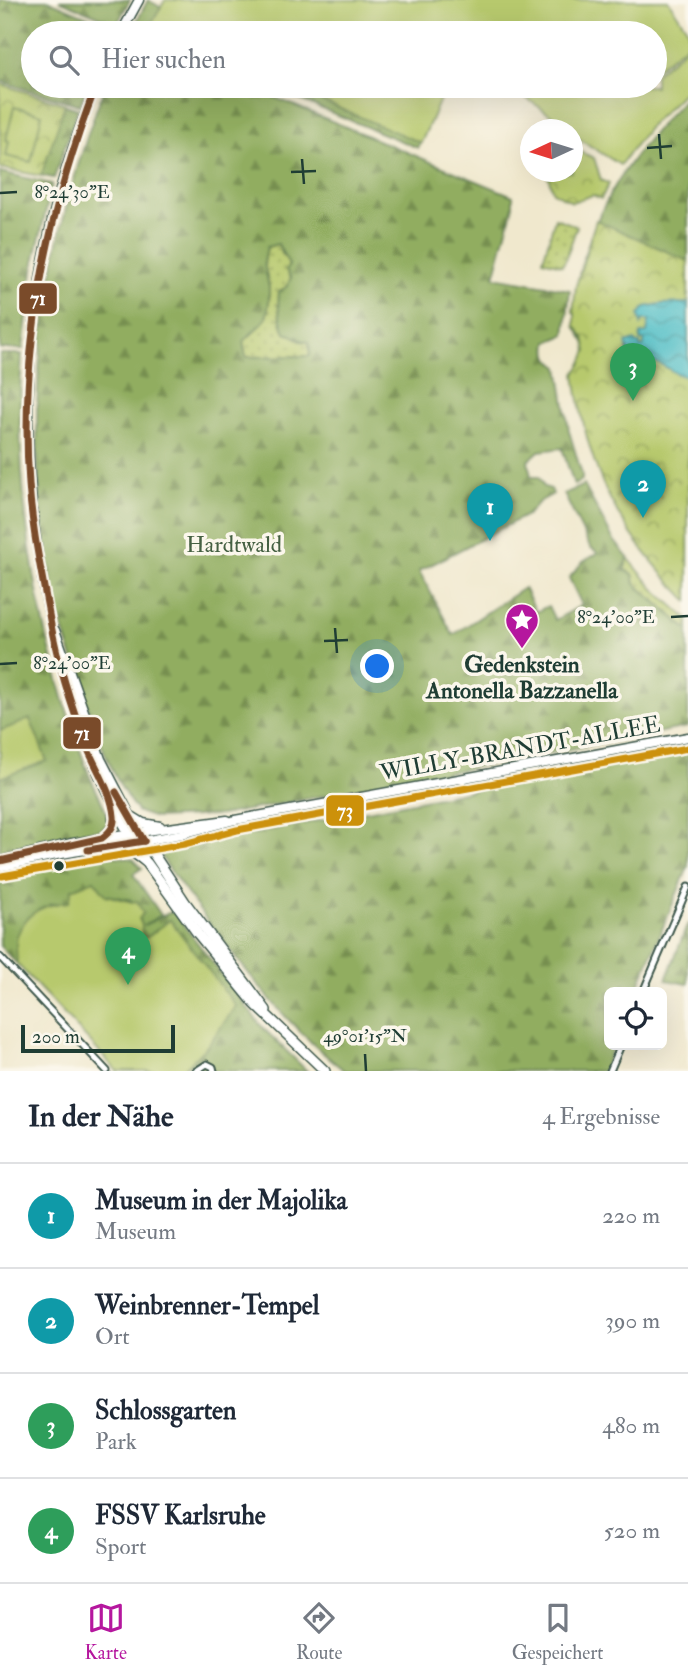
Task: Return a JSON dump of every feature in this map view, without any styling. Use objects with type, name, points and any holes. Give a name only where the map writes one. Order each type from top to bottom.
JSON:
[{"type":"main road","points":[[128,21],[139,0]]},
{"type":"main road","points":[[91,98],[73,146],[56,204],[41,271],[31,341],[27,416],[28,470],[38,557],[54,645],[72,705],[112,804],[273,1020]]},
{"type":"main road","points":[[48,611],[89,730],[147,863],[204,941],[255,1004],[325,1071]]},
{"type":"main road","name":"WILLY-BRANDT-ALLEE","points":[[136,837],[170,828],[236,820],[688,737]]},
{"type":"main road","points":[[112,804],[114,823],[104,843],[129,851],[147,863]]},
{"type":"main road","points":[[127,813],[144,823],[170,828]]},
{"type":"main road","name":"WILLY-BRANDT-ALLEE","points":[[0,864],[136,837],[222,826],[236,820]]},
{"type":"street","points":[[645,987],[688,887]]},
{"type":"street","points":[[0,957],[107,1071]]},
{"type":"street","points":[[610,1071],[619,1050]]},
{"type":"street","points":[[198,1071],[206,1064],[211,1065],[214,1071]]},
{"type":"green space","points":[[0,0],[47,0],[97,21],[21,21],[21,87],[0,81]]},
{"type":"green space","points":[[59,0],[130,0],[119,21],[110,21]]},
{"type":"green space","points":[[148,0],[176,16],[177,21],[137,21]]},
{"type":"green space","points":[[165,0],[668,0],[688,30],[688,43],[667,60],[667,21],[153,21]]},
{"type":"green space","points":[[688,46],[688,88],[649,127],[620,165],[583,141],[583,119],[558,119],[526,98],[667,98],[667,64]]},
{"type":"green space","points":[[0,84],[21,91],[21,98],[44,98],[78,109],[54,178],[0,168]]},
{"type":"green space","points":[[0,84],[21,90],[21,98],[46,98],[65,104],[41,176],[0,168]]},
{"type":"green space","points":[[688,95],[688,284],[586,344],[575,326],[573,312],[586,248],[597,220],[611,193],[645,143]]},
{"type":"green space","points":[[57,98],[83,98],[80,105]]},
{"type":"green space","name":"Hardtwald","points":[[101,98],[276,98],[513,196],[513,206],[494,277],[570,290],[565,335],[548,342],[547,350],[550,359],[559,367],[569,431],[582,480],[574,485],[562,448],[539,451],[528,461],[531,477],[539,477],[544,487],[551,489],[553,494],[539,502],[527,515],[419,571],[453,635],[524,588],[536,612],[548,606],[555,620],[582,605],[569,578],[583,562],[598,553],[590,547],[564,494],[584,485],[613,539],[628,558],[624,570],[633,574],[635,584],[688,630],[688,727],[221,815],[156,818],[138,812],[118,782],[88,707],[55,600],[43,524],[37,397],[42,334],[65,210]],"holes":[[[278,244],[289,265],[286,270],[291,278],[287,286],[279,292],[280,318],[285,333],[309,342],[310,356],[246,357],[243,342],[266,319],[269,303],[264,263],[267,247]]]},
{"type":"green space","points":[[295,98],[332,98],[421,141],[418,148]]},
{"type":"green space","points":[[315,98],[441,98],[421,143]]},
{"type":"green space","points":[[14,107],[42,114],[31,162],[6,156],[9,141],[6,140]]},
{"type":"green space","points":[[583,153],[594,158],[601,180],[609,184],[601,199],[593,195],[572,202],[553,192],[550,182],[583,182]]},
{"type":"green space","points":[[0,172],[52,184],[34,262],[23,349],[0,349]]},
{"type":"green space","points":[[555,218],[577,226],[562,265],[543,260]]},
{"type":"green space","points":[[596,220],[688,261],[688,601],[642,550],[610,498],[598,471],[580,409],[575,374],[587,351],[584,337],[575,326],[573,312],[576,286]]},
{"type":"green space","points":[[278,244],[287,259],[291,278],[287,286],[294,335],[300,341],[309,342],[310,356],[246,358],[243,342],[256,330],[269,287],[264,263],[267,247]]},
{"type":"green space","points":[[0,354],[22,354],[20,442],[27,529],[34,572],[64,701],[108,821],[106,827],[100,830],[77,833],[0,856],[0,778],[46,761],[30,720],[0,731]]},
{"type":"green space","points":[[628,558],[653,588],[688,619],[688,630],[635,584],[633,574],[624,570]]},
{"type":"green space","points":[[30,719],[47,761],[0,778],[0,731]]},
{"type":"green space","points":[[688,748],[688,867],[638,987],[604,987],[604,1050],[612,1050],[603,1071],[345,1071],[298,1030],[270,999],[175,878],[158,852]]},
{"type":"green space","points":[[108,855],[133,859],[142,868],[133,874],[161,915],[144,925],[173,911],[263,1028],[307,1071],[196,1071],[188,1064],[208,1045],[201,961],[170,920],[146,938],[140,936],[142,925],[131,900],[106,895],[94,880],[69,903],[51,904],[17,937],[17,964],[0,946],[0,873]]},
{"type":"green space","points":[[94,880],[106,895],[137,901],[143,913],[139,919],[142,925],[141,936],[146,938],[170,920],[236,1006],[208,1045],[182,1071],[117,1071],[17,964],[17,936],[26,920],[44,907],[69,902],[72,889]]},
{"type":"green space","points":[[688,923],[688,984],[666,980]]},
{"type":"water","points":[[688,303],[688,377],[658,364],[629,358],[626,343],[635,340],[640,343],[640,347],[644,346],[644,340],[640,340],[641,334],[647,333],[649,320],[643,320],[641,324],[639,315],[645,307]]},
{"type":"transit line","name":"71","points":[[0,861],[102,838],[114,823],[113,807],[70,700],[53,636],[32,518],[27,433],[28,382],[40,281],[63,183],[92,98]]},
{"type":"transit line","name":"73","points":[[2,876],[184,844],[237,830],[688,748]]},
{"type":"transit line","name":"71","points":[[116,792],[144,841]]},
{"type":"transit line","name":"71","points":[[88,850],[144,841]]},
{"type":"place","name":"Schlossgarten","points":[[633,401]]},
{"type":"place","name":"Weinbrenner-Tempel","points":[[643,518]]},
{"type":"place","name":"Museum in der Majolika","points":[[490,541]]},
{"type":"place","name":"Gedenkstein Antonella Bazzanella","points":[[522,650]]},
{"type":"place","name":"FSSV Karlsruhe","points":[[128,985]]}]
